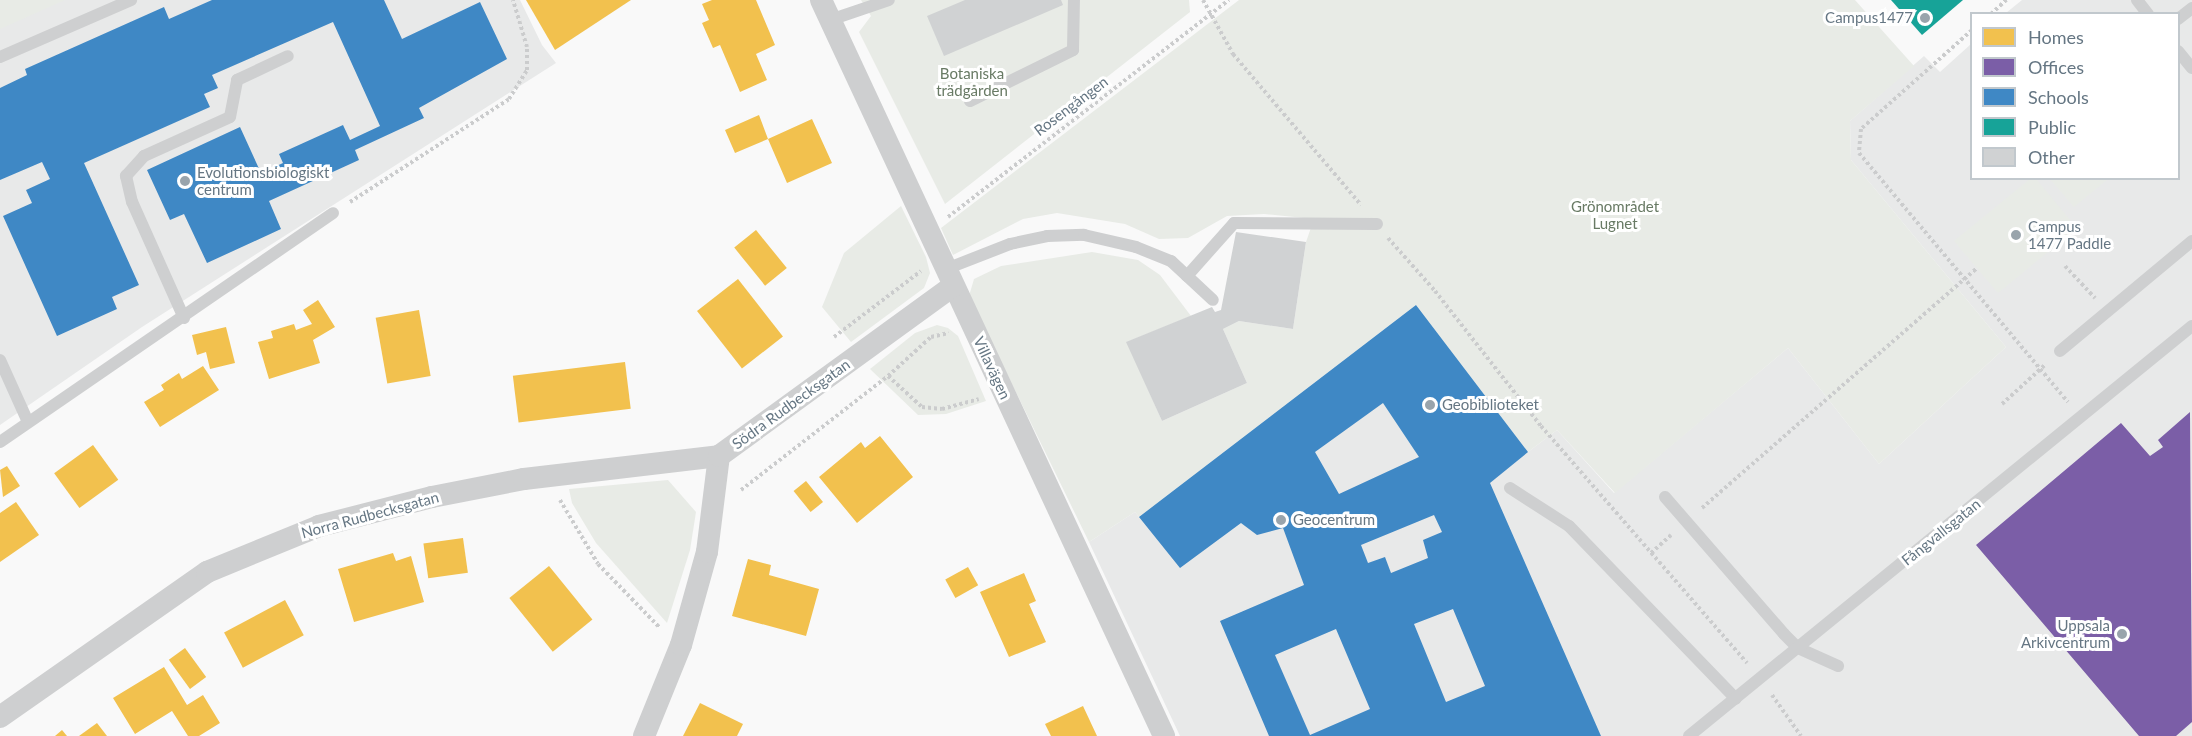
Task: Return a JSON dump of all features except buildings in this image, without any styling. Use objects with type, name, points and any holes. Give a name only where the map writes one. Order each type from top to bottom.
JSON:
[{"type":"street","name":"Villavägen","points":[[825,10],[1164,736]]},
{"type":"street","name":"Södra Rudbecksgatan","points":[[644,736],[679,648],[707,552],[719,456],[950,278]]},
{"type":"street","name":"Norra Rudbecksgatan","points":[[0,717],[207,572],[319,526],[432,497],[546,476],[719,456]]},
{"type":"lane","points":[[0,57],[130,0]]},
{"type":"lane","points":[[825,10],[889,0]]},
{"type":"lane","points":[[970,101],[1073,50],[1074,0]]},
{"type":"lane","points":[[2137,0],[2146,12]]},
{"type":"lane","points":[[2180,17],[2192,8]]},
{"type":"lane","points":[[2180,53],[2192,68]]},
{"type":"lane","points":[[184,318],[132,202],[126,177],[144,156],[230,117],[237,80],[288,56]]},
{"type":"lane","points":[[0,442],[184,318],[333,213]]},
{"type":"lane","points":[[1187,276],[1234,223],[1377,224]]},
{"type":"lane","points":[[950,278],[1010,244],[1047,236],[1084,235],[1136,247],[1172,261],[1213,300]]},
{"type":"lane","points":[[2060,351],[2192,241]]},
{"type":"lane","name":"Fångvallsgatan","points":[[1689,736],[1761,680],[2192,326]]},
{"type":"lane","points":[[0,360],[28,422]]},
{"type":"lane","points":[[1510,488],[1569,526],[1736,699]]},
{"type":"lane","points":[[1665,497],[1798,648],[1838,666]]},
{"type":"path","points":[[333,213],[509,99],[527,70],[527,47],[513,0]]},
{"type":"path","points":[[1203,0],[1209,16],[1233,54],[1377,224],[1541,426],[1761,680],[1801,736]]},
{"type":"path","name":"Rosengången","points":[[928,232],[1229,0]]},
{"type":"path","points":[[1992,12],[2006,0]]},
{"type":"path","points":[[1970,31],[1861,129],[1859,153],[2082,418]]},
{"type":"path","points":[[2065,266],[2084,286]]},
{"type":"path","points":[[1651,553],[1977,268]]},
{"type":"path","points":[[712,512],[888,376],[931,337],[960,330]]},
{"type":"path","points":[[2002,404],[2039,369]]},
{"type":"path","points":[[888,376],[922,407],[942,409],[1003,392]]},
{"type":"path","points":[[546,476],[598,564],[679,648]]},
{"type":"shaded area","name":"Evolutionsbiologiskt centrum","points":[[0,0],[520,0],[542,45],[556,63],[142,327],[0,425]]},
{"type":"shaded area","points":[[2022,0],[2192,0],[2192,736],[1180,736],[1089,542],[1135,512],[1139,517],[1416,305],[1528,452],[1557,430],[1614,493],[1788,348],[1879,464],[2006,347],[1851,160],[1850,121],[1924,56],[1940,72],[1970,45],[1970,180],[2180,180],[2180,12],[2007,12]]},
{"type":"green space","points":[[0,0],[65,0],[0,29]]},
{"type":"green space","name":"Botaniska trädgården","points":[[861,0],[1189,0],[1190,12],[945,204],[859,32],[871,16]]},
{"type":"green space","name":"Grönområdet Lugnet","points":[[1239,0],[1855,0],[1914,66],[1850,121],[1851,160],[2006,347],[1879,464],[1788,348],[1615,493],[1557,430],[1528,452],[1416,305],[1139,517],[1135,512],[1089,542],[969,296],[974,279],[1001,266],[1092,252],[1138,260],[1160,275],[1191,316],[1127,342],[1162,421],[1247,383],[1223,329],[1239,321],[1293,329],[1306,242],[1314,219],[1264,214],[1227,216],[1188,238],[1159,239],[1125,224],[1057,213],[1023,219],[953,255],[941,228]]},
{"type":"green space","name":"Campus 1477 Paddle","points":[[2029,180],[2037,180],[2077,228],[1998,293],[1954,241]]},
{"type":"green space","points":[[2051,180],[2107,180],[2074,207]]},
{"type":"green space","points":[[901,206],[926,257],[930,273],[924,288],[851,342],[822,307],[844,253]]},
{"type":"green space","points":[[937,325],[948,328],[958,336],[986,401],[946,414],[918,415],[870,369],[915,333]]},
{"type":"green space","points":[[668,480],[696,512],[690,550],[667,623],[596,543],[572,503],[569,489]]},
{"type":"place","name":"Campus1477","points":[[1925,18]]},
{"type":"place","name":"Evolutionsbiologiskt centrum","points":[[185,181]]},
{"type":"place","name":"Campus 1477 Paddle","points":[[2016,235]]},
{"type":"place","name":"Geobiblioteket","points":[[1430,405]]},
{"type":"place","name":"Geocentrum","points":[[1281,520]]},
{"type":"place","name":"Uppsala Arkivcentrum","points":[[2122,634]]}]
